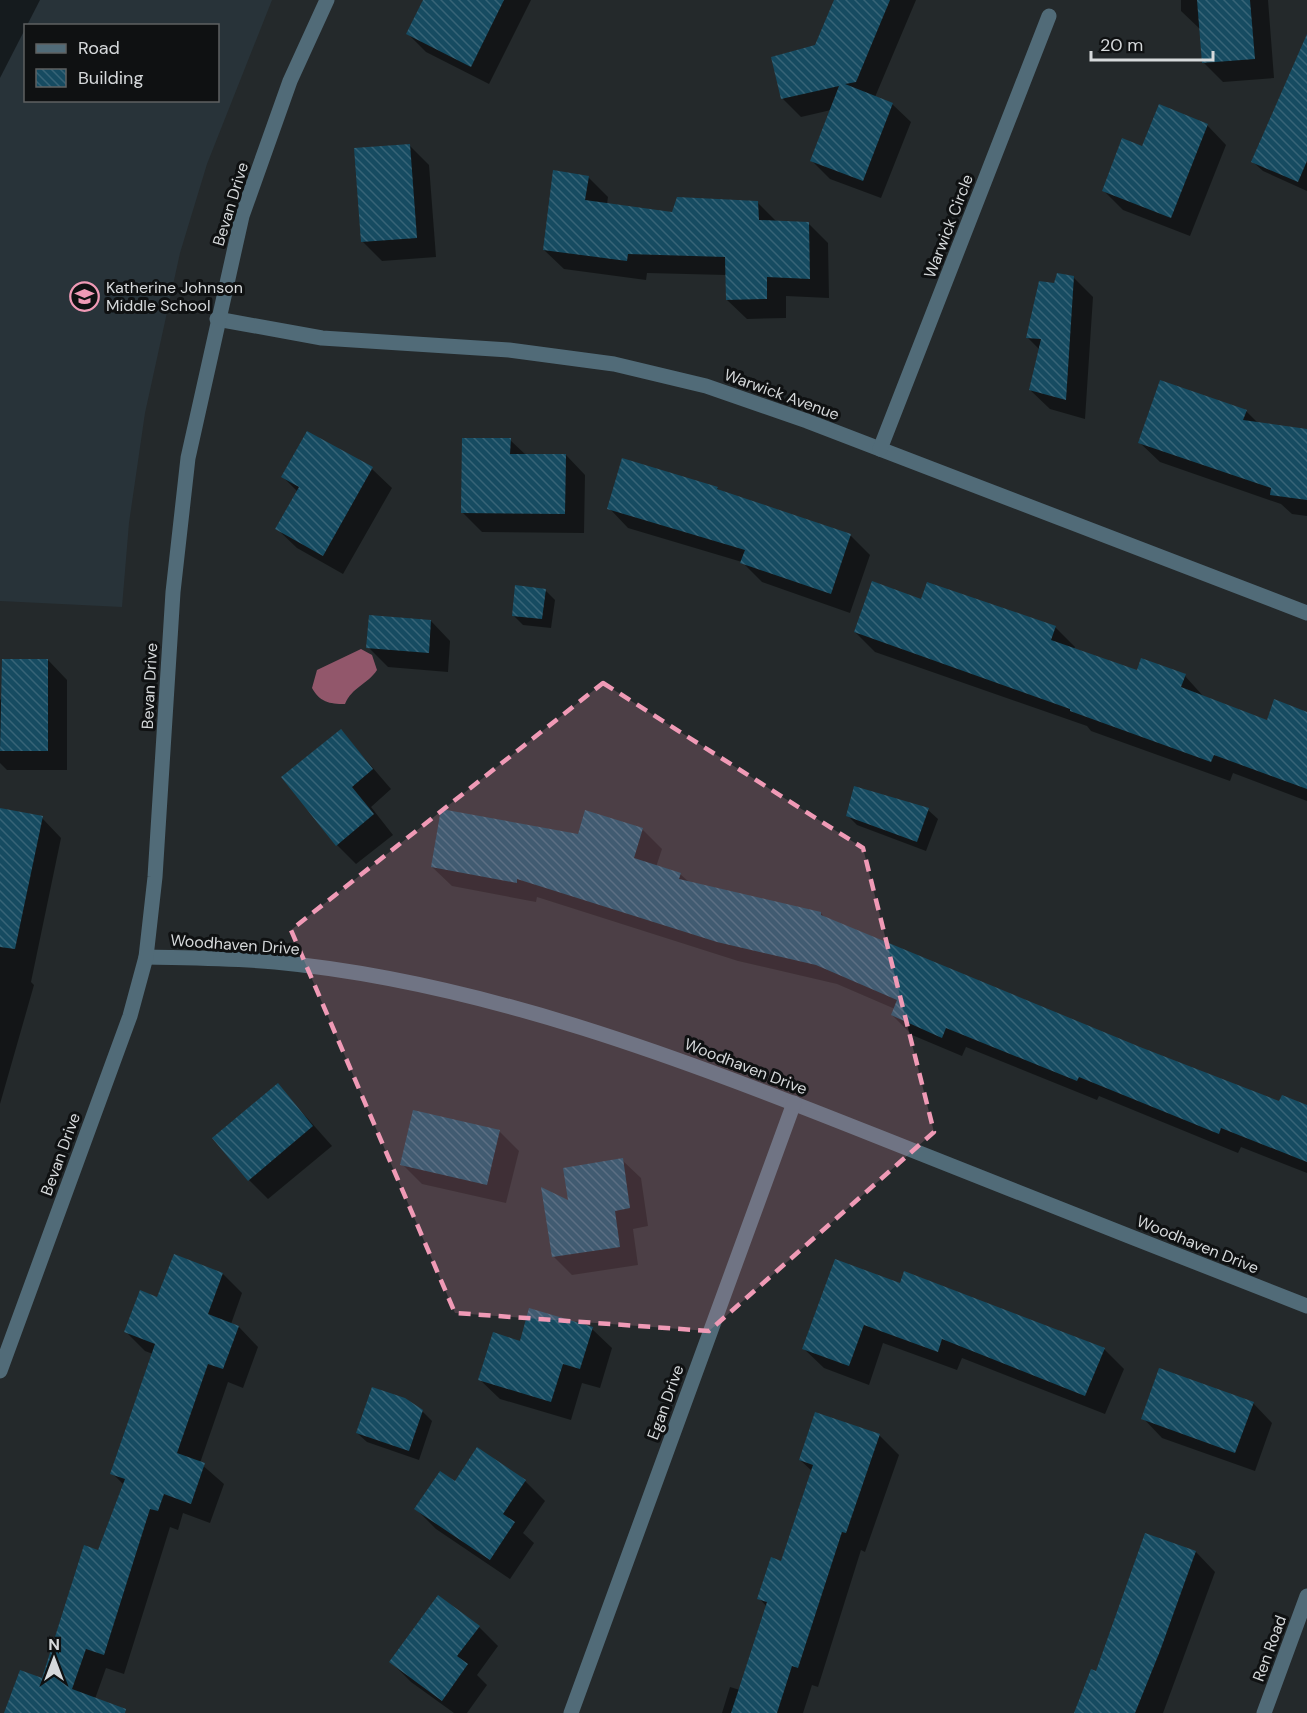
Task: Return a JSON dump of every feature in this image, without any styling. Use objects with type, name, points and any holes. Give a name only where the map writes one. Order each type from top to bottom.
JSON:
[{"type":"street","name":"Bevan Drive","points":[[0,1371],[130,1016],[146,957],[155,877],[173,592],[188,458],[217,319],[242,216],[290,81],[327,0]]},
{"type":"street","name":"Warwick Circle","points":[[880,449],[1049,16]]},
{"type":"street","name":"Warwick Avenue","points":[[217,319],[322,338],[509,350],[614,364],[706,386],[880,449],[1307,613]]},
{"type":"street","name":"Woodhaven Drive","points":[[146,957],[275,962],[369,976],[527,1011],[649,1049],[794,1103],[1307,1306]]},
{"type":"street","name":"Egan Drive","points":[[571,1713],[794,1103]]},
{"type":"street","name":"Ren Road","points":[[1264,1713],[1307,1596]]},
{"type":"highlighted area","points":[[603,683],[863,848],[934,1132],[709,1331],[455,1313],[291,930]]},
{"type":"shaded area","name":"Katherine Johnson Middle School","points":[[0,0],[272,0],[207,164],[180,253],[145,413],[129,523],[122,607],[0,601]]},
{"type":"shaded area","points":[[361,649],[372,655],[377,670],[373,675],[348,698],[345,704],[330,703],[318,696],[312,688],[317,670]]},
{"type":"building","points":[[423,0],[504,0],[471,67],[406,34]]},
{"type":"building","points":[[834,0],[890,0],[856,82],[845,84],[893,103],[863,181],[810,161],[839,86],[781,99],[771,57],[815,45]]},
{"type":"building","points":[[1197,0],[1250,0],[1255,59],[1202,63]]},
{"type":"building","points":[[1307,34],[1307,161],[1298,182],[1251,162]]},
{"type":"building","points":[[1159,104],[1208,124],[1171,218],[1102,191],[1122,138],[1142,146]]},
{"type":"building","points":[[410,144],[417,238],[361,242],[354,148]]},
{"type":"building","points":[[553,170],[589,176],[585,200],[672,212],[677,197],[758,201],[759,220],[809,222],[810,279],[767,277],[767,299],[726,300],[725,257],[628,254],[627,261],[543,250]]},
{"type":"building","points":[[1057,273],[1074,276],[1066,400],[1029,390],[1041,339],[1026,338],[1039,281],[1054,283]]},
{"type":"building","points":[[1160,380],[1247,410],[1243,420],[1307,429],[1307,500],[1270,495],[1271,488],[1138,443]]},
{"type":"building","points":[[307,431],[373,467],[323,556],[275,529],[299,487],[281,477]]},
{"type":"building","points":[[462,438],[511,438],[510,454],[566,454],[565,514],[461,513]]},
{"type":"building","points":[[622,458],[718,487],[717,489],[851,534],[831,594],[740,563],[745,550],[607,509]]},
{"type":"building","points":[[872,581],[921,599],[927,582],[1056,626],[1051,640],[1137,670],[1141,658],[1186,674],[1181,687],[1267,720],[1274,699],[1307,712],[1307,789],[1214,755],[1211,762],[854,632]]},
{"type":"building","points":[[515,585],[546,589],[542,619],[512,616]]},
{"type":"building","points":[[369,615],[431,620],[429,653],[366,648]]},
{"type":"building","points":[[2,659],[48,659],[48,751],[0,751]]},
{"type":"building","points":[[341,729],[373,769],[352,787],[374,814],[336,846],[281,777]]},
{"type":"building","points":[[854,786],[929,808],[917,842],[846,816]]},
{"type":"building","points":[[0,808],[43,816],[15,949],[0,947]]},
{"type":"building","points":[[441,809],[578,834],[585,810],[643,828],[634,858],[681,873],[679,879],[821,912],[821,915],[1140,1047],[1279,1101],[1282,1095],[1307,1105],[1307,1162],[1221,1128],[1219,1134],[1079,1077],[1077,1081],[946,1028],[942,1038],[891,1015],[897,1000],[816,965],[717,942],[517,879],[517,883],[431,867]]},
{"type":"building","points":[[278,1083],[313,1126],[248,1181],[212,1138]]},
{"type":"building","points":[[413,1110],[500,1130],[487,1185],[400,1165]]},
{"type":"building","points":[[623,1158],[630,1208],[615,1211],[620,1247],[552,1257],[541,1187],[568,1200],[563,1168]]},
{"type":"building","points":[[174,1254],[223,1273],[208,1314],[239,1326],[223,1369],[208,1364],[177,1453],[205,1463],[191,1504],[164,1494],[158,1511],[150,1509],[104,1655],[86,1649],[72,1689],[126,1709],[125,1713],[4,1713],[20,1670],[42,1678],[84,1545],[98,1550],[125,1479],[110,1474],[155,1344],[124,1332],[140,1290],[157,1297]]},
{"type":"building","points":[[835,1259],[900,1283],[904,1271],[1105,1348],[1085,1396],[942,1339],[938,1352],[864,1325],[849,1366],[802,1349]]},
{"type":"building","points":[[529,1308],[593,1327],[580,1369],[563,1364],[551,1402],[478,1380],[493,1332],[520,1341]]},
{"type":"building","points":[[1159,1368],[1254,1402],[1235,1453],[1141,1419]]},
{"type":"building","points":[[372,1387],[405,1398],[423,1410],[409,1451],[356,1433]]},
{"type":"building","points":[[815,1412],[880,1434],[846,1533],[842,1532],[798,1668],[792,1666],[777,1713],[731,1713],[767,1602],[757,1599],[771,1557],[781,1561],[813,1465],[799,1460]]},
{"type":"building","points":[[477,1447],[526,1480],[503,1514],[515,1522],[490,1560],[414,1509],[440,1471],[455,1481]]},
{"type":"building","points":[[1145,1533],[1196,1551],[1160,1651],[1135,1713],[1074,1713],[1091,1669],[1096,1671]]},
{"type":"building","points":[[438,1595],[480,1626],[457,1656],[468,1664],[442,1701],[389,1662]]},
{"type":"place","name":"Katherine Johnson Middle School","points":[[85,296]]}]
